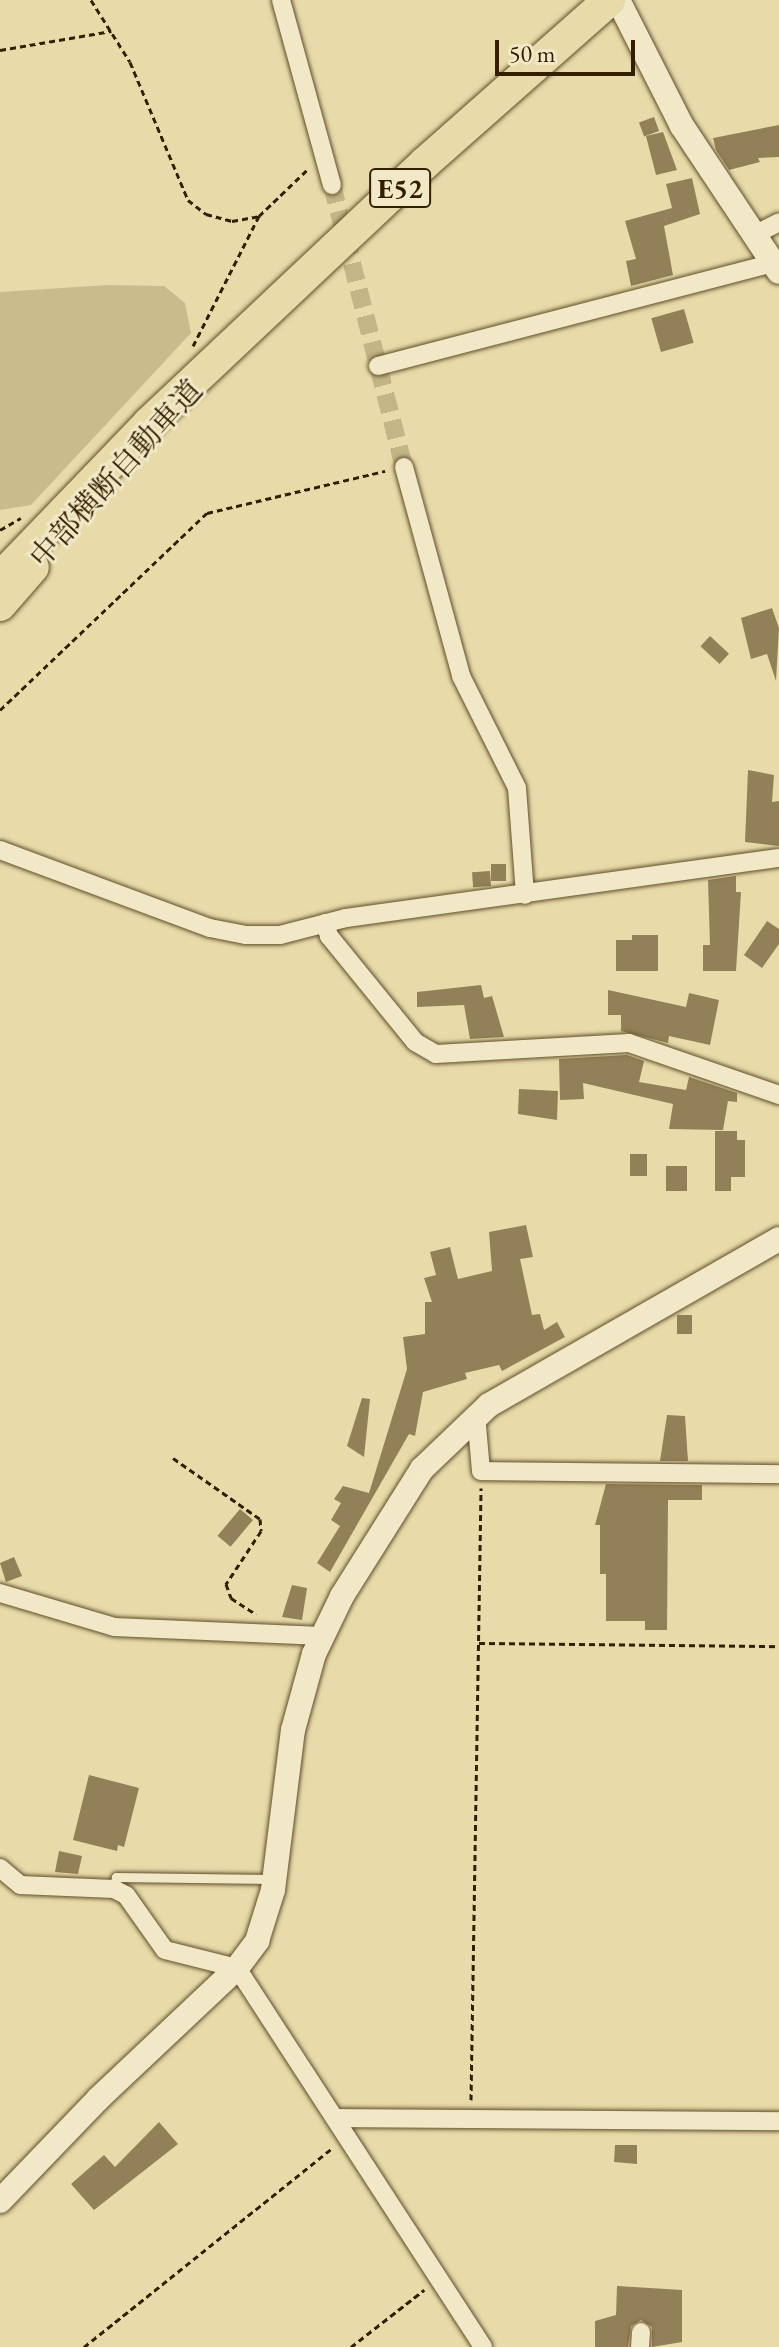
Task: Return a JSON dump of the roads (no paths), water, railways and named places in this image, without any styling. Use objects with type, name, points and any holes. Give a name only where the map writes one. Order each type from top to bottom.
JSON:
[{"type":"highway","name":"中部横断自動車道","points":[[0,578],[233,344],[609,0]]},
{"type":"highway","name":"中部横断自動車道","points":[[0,605],[233,344]]},
{"type":"main road","points":[[618,0],[675,115],[776,268]]},
{"type":"main road","points":[[0,2201],[75,2121],[237,1968],[267,1918],[293,1730],[322,1636],[414,1481],[476,1414],[779,1239]]},
{"type":"street","points":[[281,0],[332,185]]},
{"type":"street","points":[[754,235],[779,222]]},
{"type":"street","points":[[378,366],[776,268]]},
{"type":"street","points":[[404,467],[461,676],[514,776],[524,830],[525,895]]},
{"type":"street","points":[[0,850],[210,928],[280,935],[325,923],[779,858]]},
{"type":"street","points":[[325,923],[329,936],[415,1042],[436,1054],[629,1043],[779,1095]]},
{"type":"street","points":[[476,1414],[481,1471],[779,1474]]},
{"type":"street","points":[[0,1593],[114,1627],[322,1636]]},
{"type":"street","points":[[0,1868],[20,1885],[114,1889],[126,1895],[165,1950],[237,1968],[483,2347]]},
{"type":"street","points":[[337,2118],[471,2116],[779,2121]]},
{"type":"lane","points":[[114,1889],[116,1877],[274,1879]]},
{"type":"tunnel","points":[[332,185],[404,467]]}]
